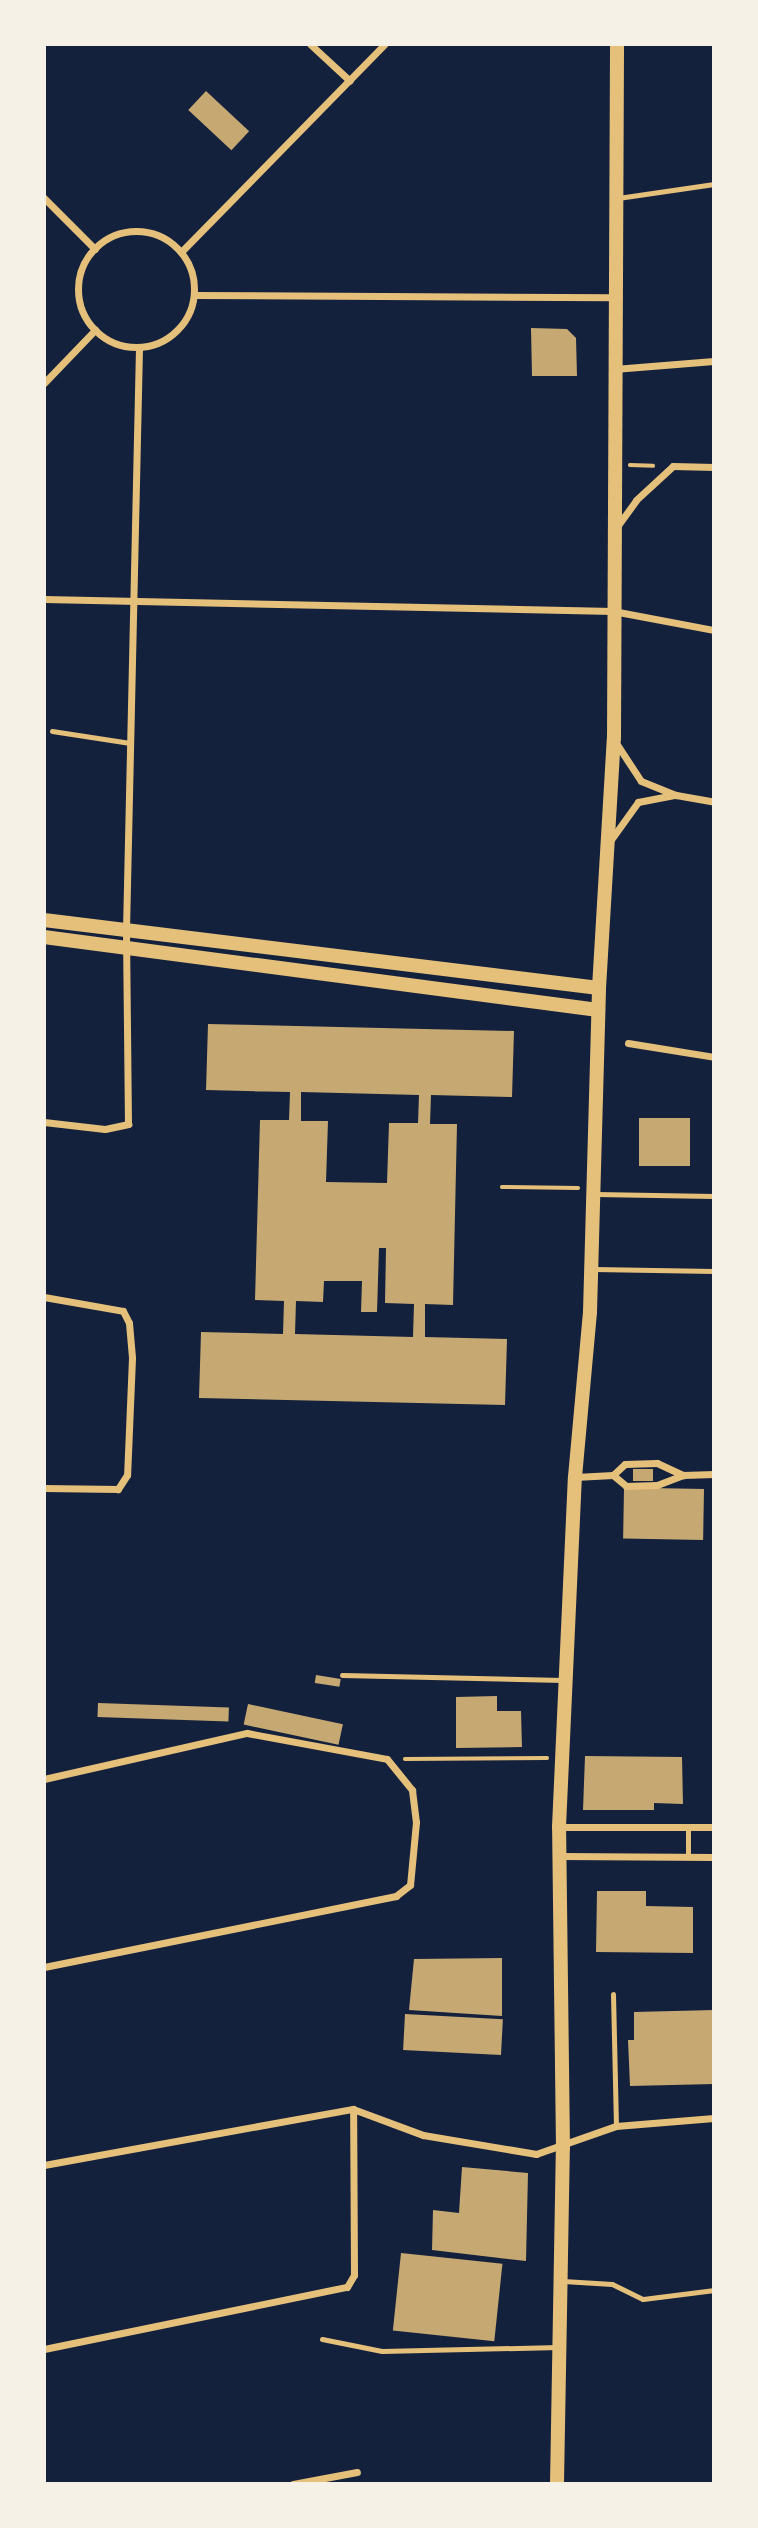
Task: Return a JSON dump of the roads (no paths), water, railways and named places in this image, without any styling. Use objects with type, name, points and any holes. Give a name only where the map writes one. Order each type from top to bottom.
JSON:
[{"type":"main road","points":[[557,2484],[563,2148],[559,1827],[575,1477],[591,1269],[598,988],[614,738],[617,44]]},
{"type":"main road","points":[[44,920],[598,988]]},
{"type":"main road","points":[[44,937],[598,1010]]},
{"type":"street","points":[[310,44],[350,81]]},
{"type":"street","points":[[181,252],[385,44]]},
{"type":"street","points":[[44,198],[95,249]]},
{"type":"street","points":[[124,232],[147,232],[181,252],[192,274],[194,295],[177,331],[162,342],[139,347],[115,343],[95,330],[87,320],[79,287],[83,265],[95,249],[124,232]]},
{"type":"street","points":[[194,295],[614,298]]},
{"type":"street","points":[[44,383],[95,330]]},
{"type":"street","points":[[44,1122],[105,1129],[128,1124],[126,930],[139,347]]},
{"type":"street","points":[[614,369],[714,361]]},
{"type":"street","points":[[616,529],[636,500],[673,466],[714,467]]},
{"type":"street","points":[[44,599],[134,603],[613,611],[714,630]]},
{"type":"street","points":[[614,738],[641,781],[676,795],[714,802]]},
{"type":"street","points":[[608,844],[638,802],[676,795]]},
{"type":"street","points":[[628,1044],[714,1057]]},
{"type":"street","points":[[44,1297],[123,1311],[129,1323],[132,1358],[127,1475],[118,1489],[44,1488]]},
{"type":"street","points":[[575,1477],[612,1475],[625,1464],[657,1463],[683,1475]]},
{"type":"street","points":[[612,1475],[626,1486],[657,1486],[683,1475],[714,1475]]},
{"type":"street","points":[[44,1779],[247,1733],[387,1759],[412,1790],[416,1822],[410,1885],[396,1896],[44,1966]]},
{"type":"street","points":[[559,1827],[714,1827]]},
{"type":"street","points":[[559,1856],[714,1857]]},
{"type":"street","points":[[44,2349],[347,2287],[354,2275],[353,2109]]},
{"type":"street","points":[[44,2165],[353,2109],[423,2136],[536,2154],[563,2148],[616,2126],[714,2118]]},
{"type":"street","points":[[297,2484],[357,2472]]},
{"type":"lane","points":[[615,198],[714,184]]},
{"type":"lane","points":[[52,731],[130,743]]},
{"type":"lane","points":[[594,1191],[714,1196]]},
{"type":"lane","points":[[591,1269],[714,1270]]},
{"type":"lane","points":[[342,1675],[566,1680]]},
{"type":"lane","points":[[688,1826],[688,1856]]},
{"type":"lane","points":[[613,1994],[616,2126]]},
{"type":"lane","points":[[560,2281],[612,2284],[643,2299],[714,2290]]},
{"type":"lane","points":[[322,2339],[383,2351],[559,2347]]}]
